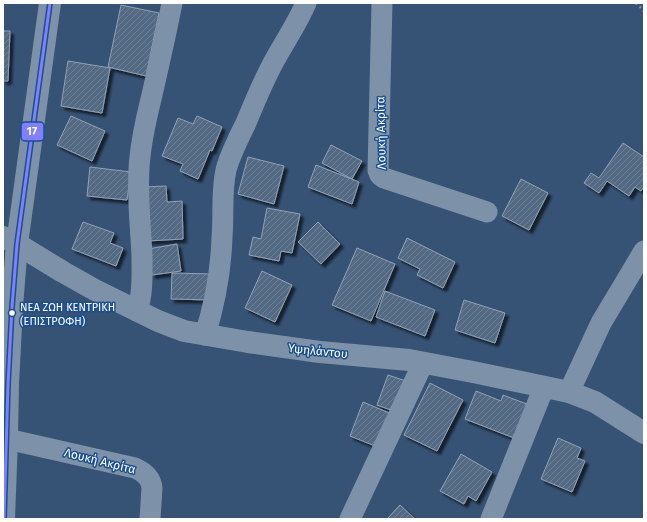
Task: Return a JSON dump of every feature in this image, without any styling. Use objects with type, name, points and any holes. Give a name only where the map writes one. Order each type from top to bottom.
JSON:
[{"type":"street","points":[[4,519],[7,439],[5,383],[12,308],[10,240],[50,3]]},
{"type":"street","points":[[137,311],[140,302],[142,278],[138,190],[139,168],[145,124],[172,3]]},
{"type":"street","points":[[205,335],[215,300],[219,275],[222,238],[223,186],[226,169],[267,75],[285,41],[295,26],[306,3]]},
{"type":"street","name":"Λουκή Ακρίτα","points":[[382,3],[378,170],[380,175],[384,178],[487,212]]},
{"type":"street","name":"Υψηλάντου","points":[[10,240],[95,290],[137,311],[184,331],[320,352],[409,360],[569,392],[595,402],[644,433]]},
{"type":"street","points":[[569,392],[601,323],[644,251]]},
{"type":"street","points":[[350,519],[423,363]]},
{"type":"street","points":[[491,519],[544,387]]},
{"type":"street","name":"Λουκή Ακρίτα","points":[[7,439],[135,468],[143,472],[152,483],[150,519]]},
{"type":"path","points":[[636,3],[644,12]]},
{"type":"building","points":[[121,5],[159,13],[146,76],[108,67]]},
{"type":"building","points":[[3,31],[10,31],[8,81],[3,81]]},
{"type":"building","points":[[68,61],[110,68],[102,113],[61,106]]},
{"type":"building","points":[[71,116],[105,131],[92,161],[57,145]]},
{"type":"building","points":[[197,116],[222,127],[212,151],[210,150],[198,179],[180,171],[183,164],[162,156],[178,118],[193,124]]},
{"type":"building","points":[[623,143],[644,157],[644,187],[641,191],[635,187],[629,196],[607,181],[599,193],[584,183],[591,173],[599,178]]},
{"type":"building","points":[[331,145],[362,161],[352,179],[322,163]]},
{"type":"building","points":[[248,157],[284,166],[274,204],[238,194]]},
{"type":"building","points":[[316,165],[359,182],[352,204],[308,187]]},
{"type":"building","points":[[90,167],[131,172],[127,200],[87,196]]},
{"type":"building","points":[[521,179],[548,193],[529,230],[502,216]]},
{"type":"building","points":[[166,186],[167,202],[182,201],[183,239],[147,241],[144,187]]},
{"type":"building","points":[[267,208],[300,214],[292,253],[281,251],[279,261],[249,255],[253,237],[261,239]]},
{"type":"building","points":[[83,222],[114,233],[110,243],[123,248],[116,266],[72,249]]},
{"type":"building","points":[[318,222],[340,244],[321,264],[298,242]]},
{"type":"building","points":[[407,238],[455,262],[443,288],[417,275],[420,269],[398,258]]},
{"type":"building","points":[[177,244],[181,271],[152,275],[148,249]]},
{"type":"building","points":[[357,248],[395,264],[371,321],[332,305]]},
{"type":"building","points":[[262,271],[292,285],[275,322],[245,308]]},
{"type":"building","points":[[172,273],[212,274],[211,300],[171,299]]},
{"type":"building","points":[[385,291],[435,310],[425,336],[376,317]]},
{"type":"building","points":[[464,300],[505,313],[495,343],[455,330]]},
{"type":"building","points":[[388,375],[409,382],[399,413],[377,405]]},
{"type":"building","points":[[430,383],[463,400],[437,451],[404,435]]},
{"type":"building","points":[[476,391],[501,401],[503,395],[532,406],[519,440],[465,419]]},
{"type":"building","points":[[363,402],[394,415],[380,448],[350,436]]},
{"type":"building","points":[[558,438],[581,448],[577,458],[585,461],[572,492],[541,479]]},
{"type":"building","points":[[461,454],[492,472],[476,501],[468,496],[464,504],[440,491]]},
{"type":"building","points":[[400,505],[415,519],[387,519]]},
{"type":"transit line","name":"17","points":[[4,519],[8,384],[17,244],[50,3]]},
{"type":"place","name":"ΝΕΑ ΖΩΗ ΚΕΝΤΡΙΚΗ (ΕΠΙΣΤΡΟΦΗ)","points":[[12,313]]}]
